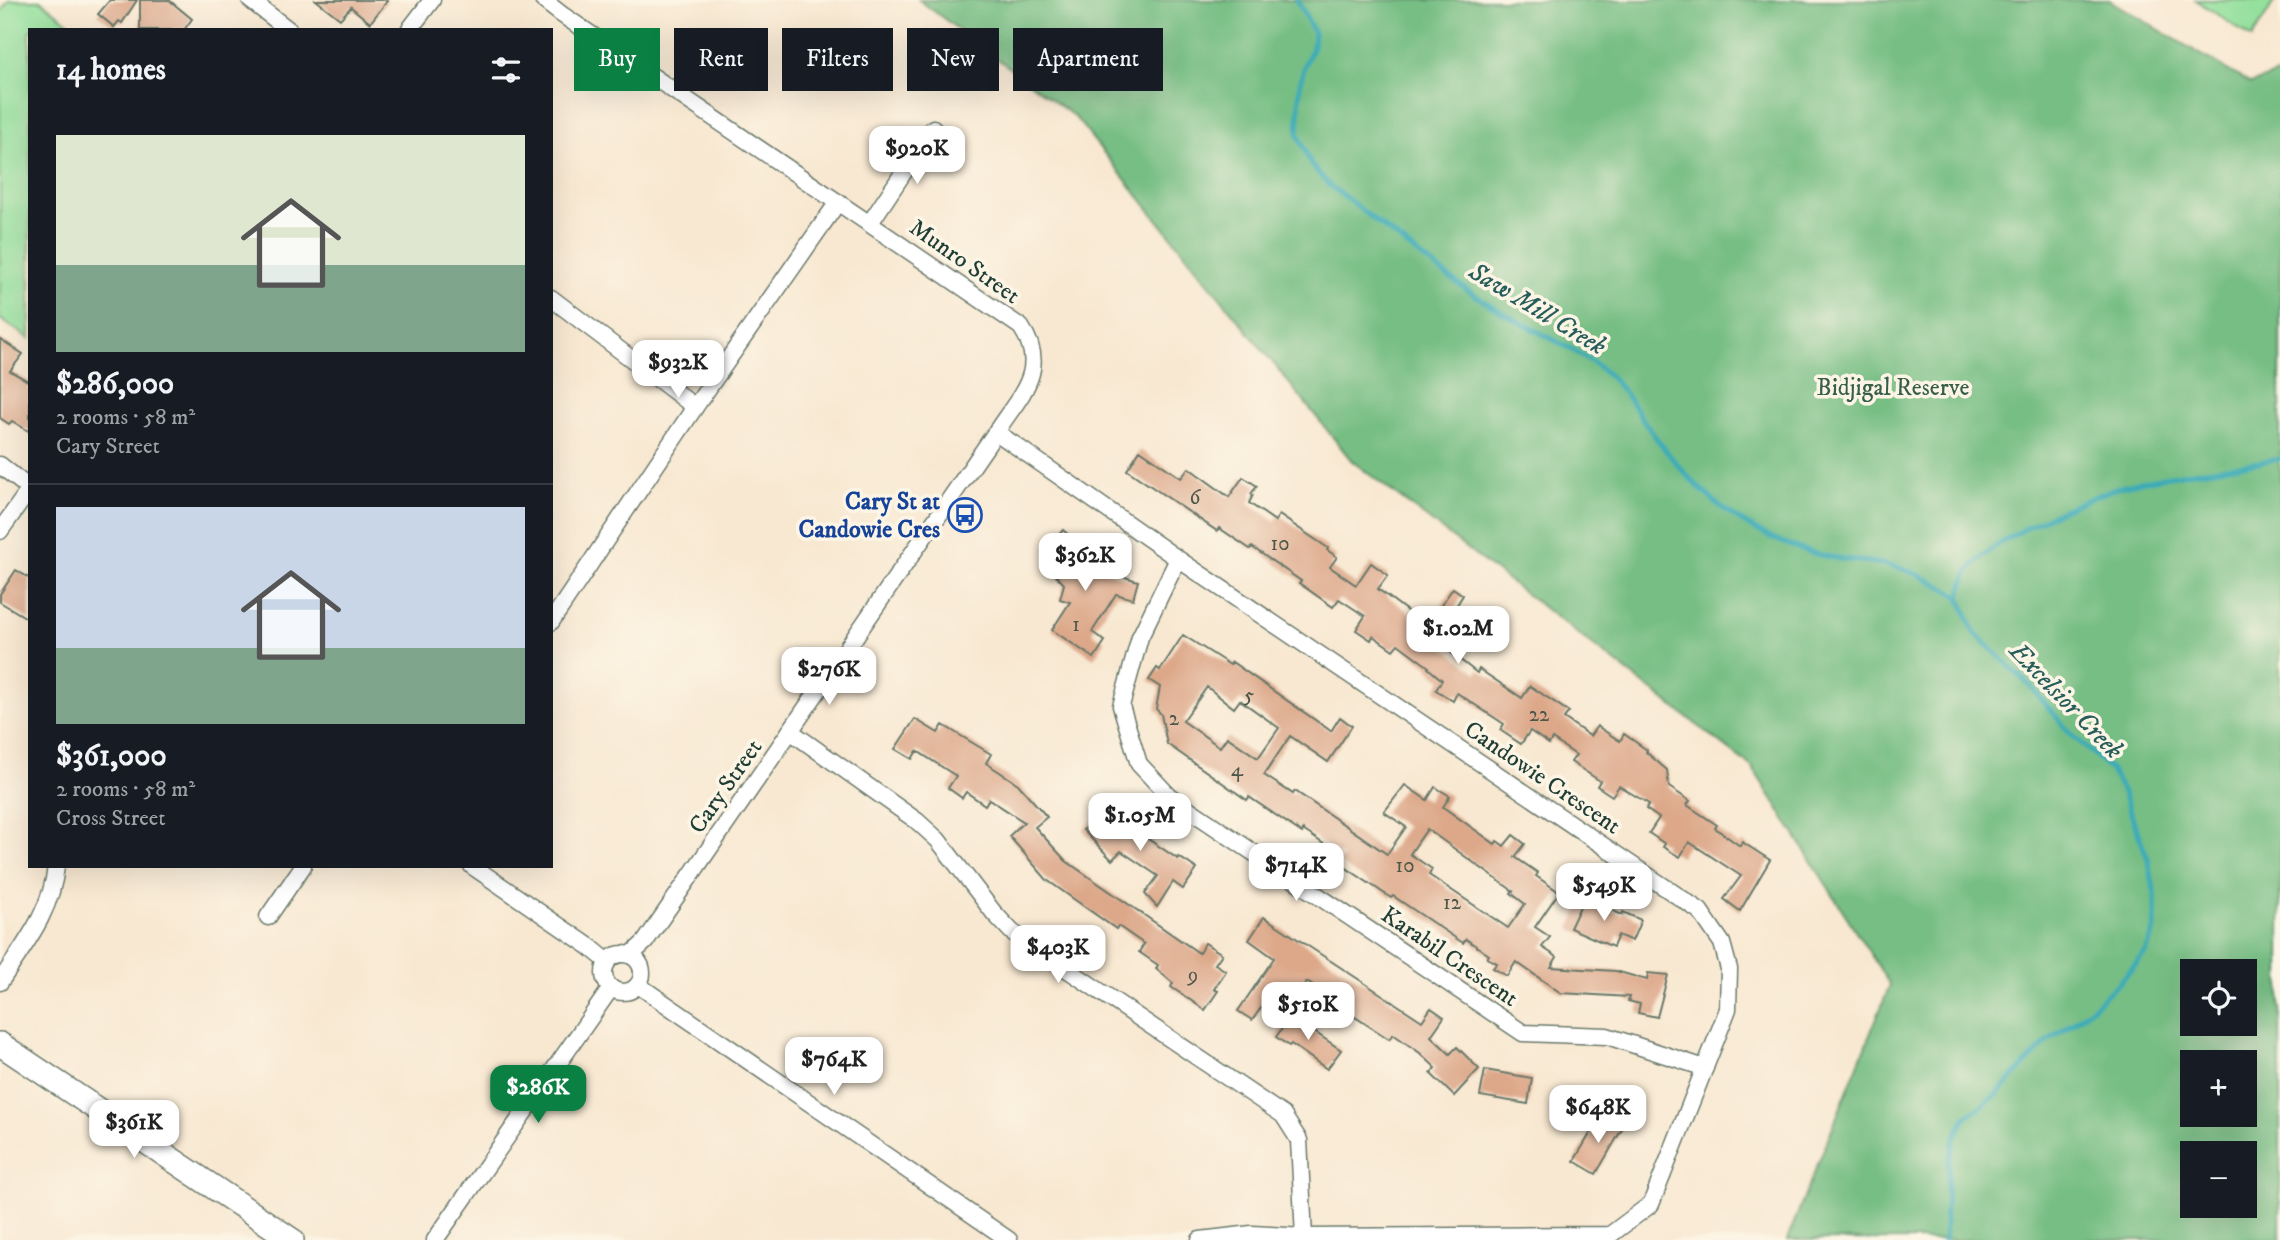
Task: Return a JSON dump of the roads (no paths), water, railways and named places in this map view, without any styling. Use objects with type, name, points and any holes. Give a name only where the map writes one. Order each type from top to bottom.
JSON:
[{"type":"street","points":[[250,0],[286,28]]},
{"type":"street","points":[[411,28],[432,0]]},
{"type":"street","name":"Munro Street","points":[[543,0],[1021,327],[1034,353],[1031,376],[996,432]]},
{"type":"street","points":[[870,223],[933,128]]},
{"type":"street","points":[[553,617],[838,202]]},
{"type":"street","points":[[553,300],[695,407]]},
{"type":"street","name":"Candowie Crescent","points":[[996,432],[1178,559],[1700,911],[1722,943],[1729,969],[1728,1009],[1651,1203],[1610,1234],[1304,1237],[1252,1234],[1200,1240]]},
{"type":"street","name":"Cary Street","points":[[631,955],[645,942],[996,432]]},
{"type":"street","points":[[0,465],[28,487]]},
{"type":"street","points":[[0,531],[28,492]]},
{"type":"street","name":"Karabil Crescent","points":[[1178,559],[1140,637],[1121,706],[1139,764],[1169,796],[1523,1033],[1607,1036],[1705,1068]]},
{"type":"street","points":[[790,731],[917,821],[938,840],[994,913],[1012,932],[1283,1115],[1299,1140],[1304,1237]]},
{"type":"street","points":[[0,982],[45,912],[54,885],[56,868]]},
{"type":"street","points":[[268,917],[302,868]]},
{"type":"street","points":[[475,868],[607,961]]},
{"type":"street","points":[[622,953],[631,955],[640,964],[642,972],[638,985],[626,992],[611,988],[605,981],[603,972],[607,961],[622,953]]},
{"type":"street","points":[[638,985],[1009,1240]]},
{"type":"street","points":[[435,1240],[611,988]]},
{"type":"street","points":[[0,1044],[292,1240]]},
{"type":"waterway","name":"Saw Mill Creek","points":[[1297,0],[1314,33],[1313,47],[1300,84],[1298,134],[1311,165],[1329,185],[1478,297],[1513,319],[1582,355],[1606,373],[1624,392],[1679,466],[1727,512],[1758,531],[1795,547],[1833,558],[1892,566],[1936,583],[1960,597]]},
{"type":"waterway","name":"Excelsior Creek","points":[[1944,1240],[1949,1161],[1955,1137],[1965,1118],[1994,1097],[2047,1042],[2087,1012],[2120,982],[2146,952],[2155,928],[2155,895],[2149,862],[2122,790],[2110,769],[2069,732],[2031,687],[1974,632],[1960,597],[1968,572],[1996,546],[2018,533],[2069,507],[2115,489],[2187,473],[2280,459]]},
{"type":"place","name":"Cary St at Candowie Cres","points":[[965,515]]},
{"type":"park label","name":"Bidjigal Reserve","points":[[1893,387]]}]
